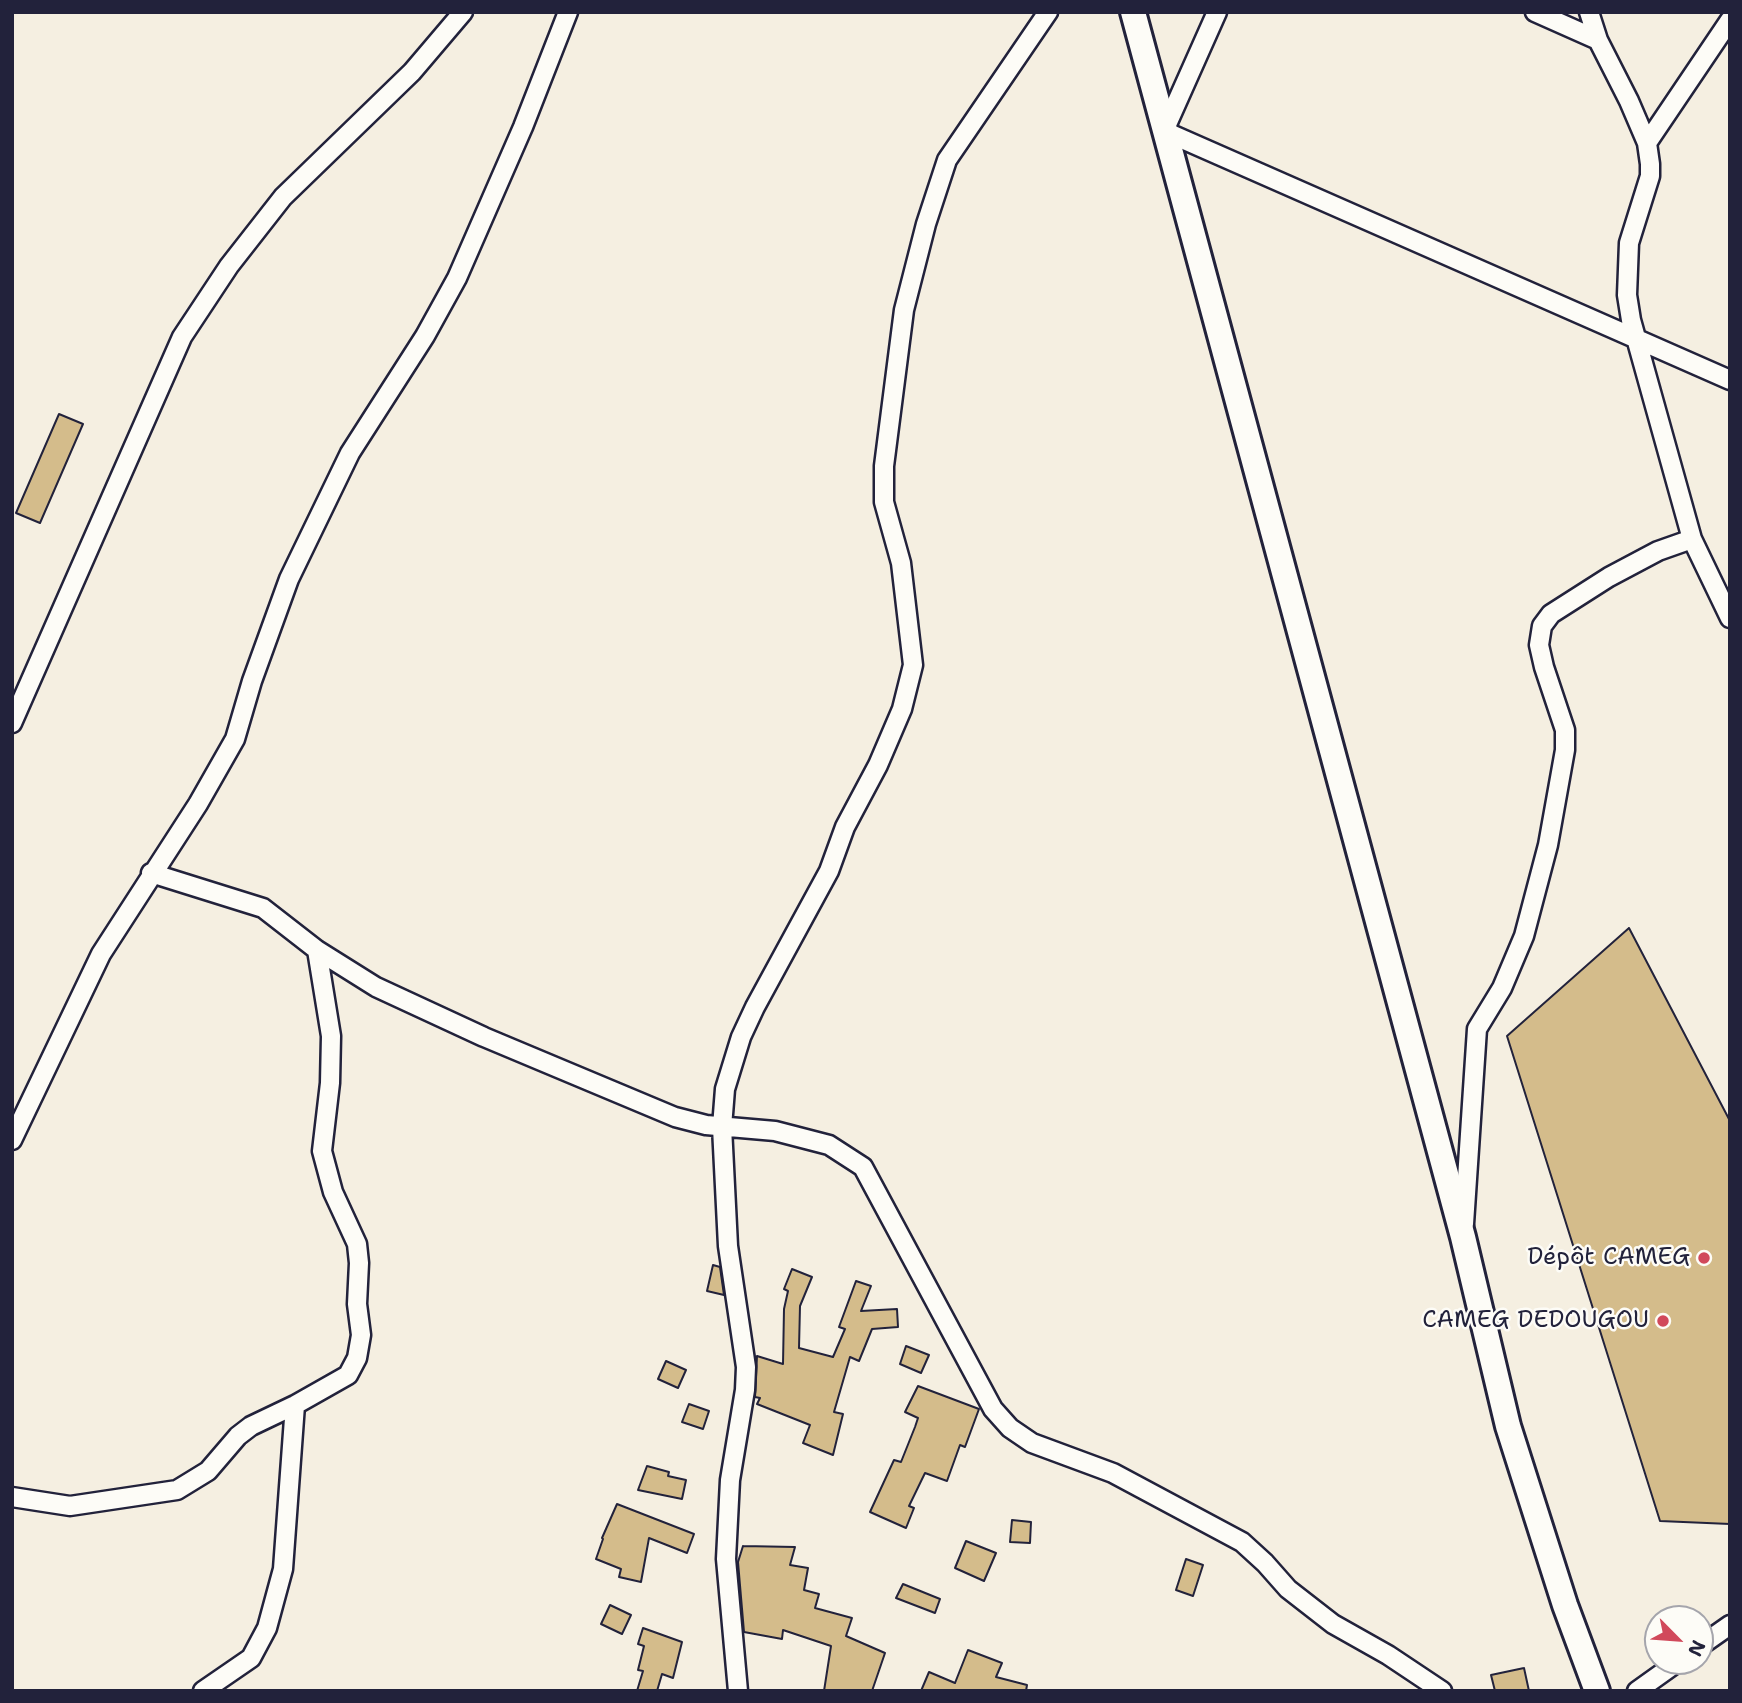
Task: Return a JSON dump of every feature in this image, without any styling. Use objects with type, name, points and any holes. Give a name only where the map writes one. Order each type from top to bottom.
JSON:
[{"type":"main road","points":[[1133,12],[1464,1237],[1508,1426],[1565,1605],[1597,1691]]},
{"type":"street","points":[[12,723],[182,337],[229,265],[284,197],[412,72],[463,12]]},
{"type":"street","points":[[12,1140],[101,954],[198,804],[235,739],[252,681],[294,568],[350,453],[425,336],[457,278],[523,127],[568,12]]},
{"type":"street","points":[[738,1691],[726,1559],[730,1480],[745,1390],[746,1367],[728,1246],[722,1127],[725,1089],[741,1037],[829,871],[845,827],[878,765],[902,709],[913,665],[901,563],[884,502],[884,466],[904,310],[926,224],[947,160],[1048,12]]},
{"type":"street","points":[[1217,12],[1164,131],[1730,380]]},
{"type":"street","points":[[1535,12],[1598,40]]},
{"type":"street","points":[[1589,12],[1598,40],[1647,143],[1650,177],[1629,243],[1627,259],[1628,295],[1635,338],[1692,539],[1730,618]]},
{"type":"street","points":[[1647,143],[1730,20]]},
{"type":"street","points":[[1464,1237],[1477,1029],[1502,988],[1524,936],[1548,845],[1565,750],[1564,730],[1539,645],[1542,626],[1551,614],[1609,577],[1658,551],[1692,539]]},
{"type":"street","points":[[151,873],[263,908],[317,950],[376,987],[484,1037],[675,1117],[722,1127],[775,1131],[829,1145],[863,1167],[993,1409],[1010,1428],[1032,1443],[1113,1473],[1241,1542],[1265,1563],[1288,1589],[1333,1624],[1388,1655],[1441,1691]]},
{"type":"street","points":[[12,1497],[69,1506],[177,1490],[208,1471],[245,1431],[348,1375],[357,1358],[360,1335],[357,1244],[333,1192],[322,1151],[330,1083],[331,1036],[317,950]]},
{"type":"street","points":[[203,1691],[251,1658],[267,1628],[283,1569],[295,1405]]},
{"type":"street","points":[[1714,1636],[1730,1625]]},
{"type":"street","points":[[1637,1691],[1659,1675]]},
{"type":"building","points":[[59,414],[83,424],[40,523],[16,513]]},
{"type":"building","name":"CAMEG DEDOUGOU","points":[[1629,928],[1730,1121],[1730,1524],[1660,1521],[1507,1036]]},
{"type":"building","points":[[713,1265],[720,1267],[724,1295],[707,1291]]},
{"type":"building","points":[[792,1269],[812,1277],[800,1306],[799,1348],[833,1357],[845,1329],[839,1327],[856,1281],[871,1286],[861,1311],[897,1309],[898,1327],[872,1329],[859,1361],[850,1357],[834,1412],[843,1414],[833,1455],[803,1443],[810,1425],[757,1404],[760,1398],[755,1397],[757,1356],[783,1364],[784,1309],[788,1291],[784,1289]]},
{"type":"building","points":[[906,1346],[929,1355],[921,1373],[900,1364]]},
{"type":"building","points":[[666,1361],[686,1370],[678,1388],[658,1379]]},
{"type":"building","points":[[918,1386],[979,1409],[965,1447],[960,1445],[947,1481],[925,1473],[909,1506],[914,1508],[906,1528],[870,1512],[894,1460],[901,1462],[915,1427],[918,1418],[905,1412]]},
{"type":"building","points":[[689,1404],[709,1411],[703,1429],[682,1422]]},
{"type":"building","points":[[647,1466],[669,1472],[668,1476],[686,1480],[682,1499],[638,1490]]},
{"type":"building","points":[[617,1504],[694,1534],[687,1553],[649,1538],[641,1582],[619,1577],[621,1569],[596,1559]]},
{"type":"building","points":[[1012,1520],[1031,1522],[1030,1543],[1010,1542]]},
{"type":"building","points":[[966,1541],[996,1553],[984,1581],[955,1568]]},
{"type":"building","points":[[743,1546],[795,1547],[790,1565],[808,1568],[804,1590],[819,1594],[815,1608],[852,1618],[846,1636],[885,1653],[872,1691],[824,1691],[831,1646],[783,1630],[782,1639],[744,1632],[738,1562]]},
{"type":"building","points":[[1186,1559],[1203,1565],[1193,1596],[1176,1590]]},
{"type":"building","points":[[903,1584],[940,1599],[935,1613],[896,1598]]},
{"type":"building","points":[[610,1605],[631,1615],[622,1634],[601,1624]]},
{"type":"building","points":[[643,1628],[682,1642],[673,1678],[662,1674],[657,1691],[637,1691],[643,1671],[638,1670],[644,1646],[638,1644]]},
{"type":"building","points":[[968,1650],[1002,1663],[996,1677],[1027,1685],[1026,1691],[921,1691],[929,1672],[955,1683]]},
{"type":"building","points":[[1524,1668],[1529,1691],[1495,1691],[1491,1675]]},
{"type":"place","name":"Dépôt CAMEG","points":[[1704,1258]]},
{"type":"place","name":"CAMEG DEDOUGOU","points":[[1663,1321]]}]
